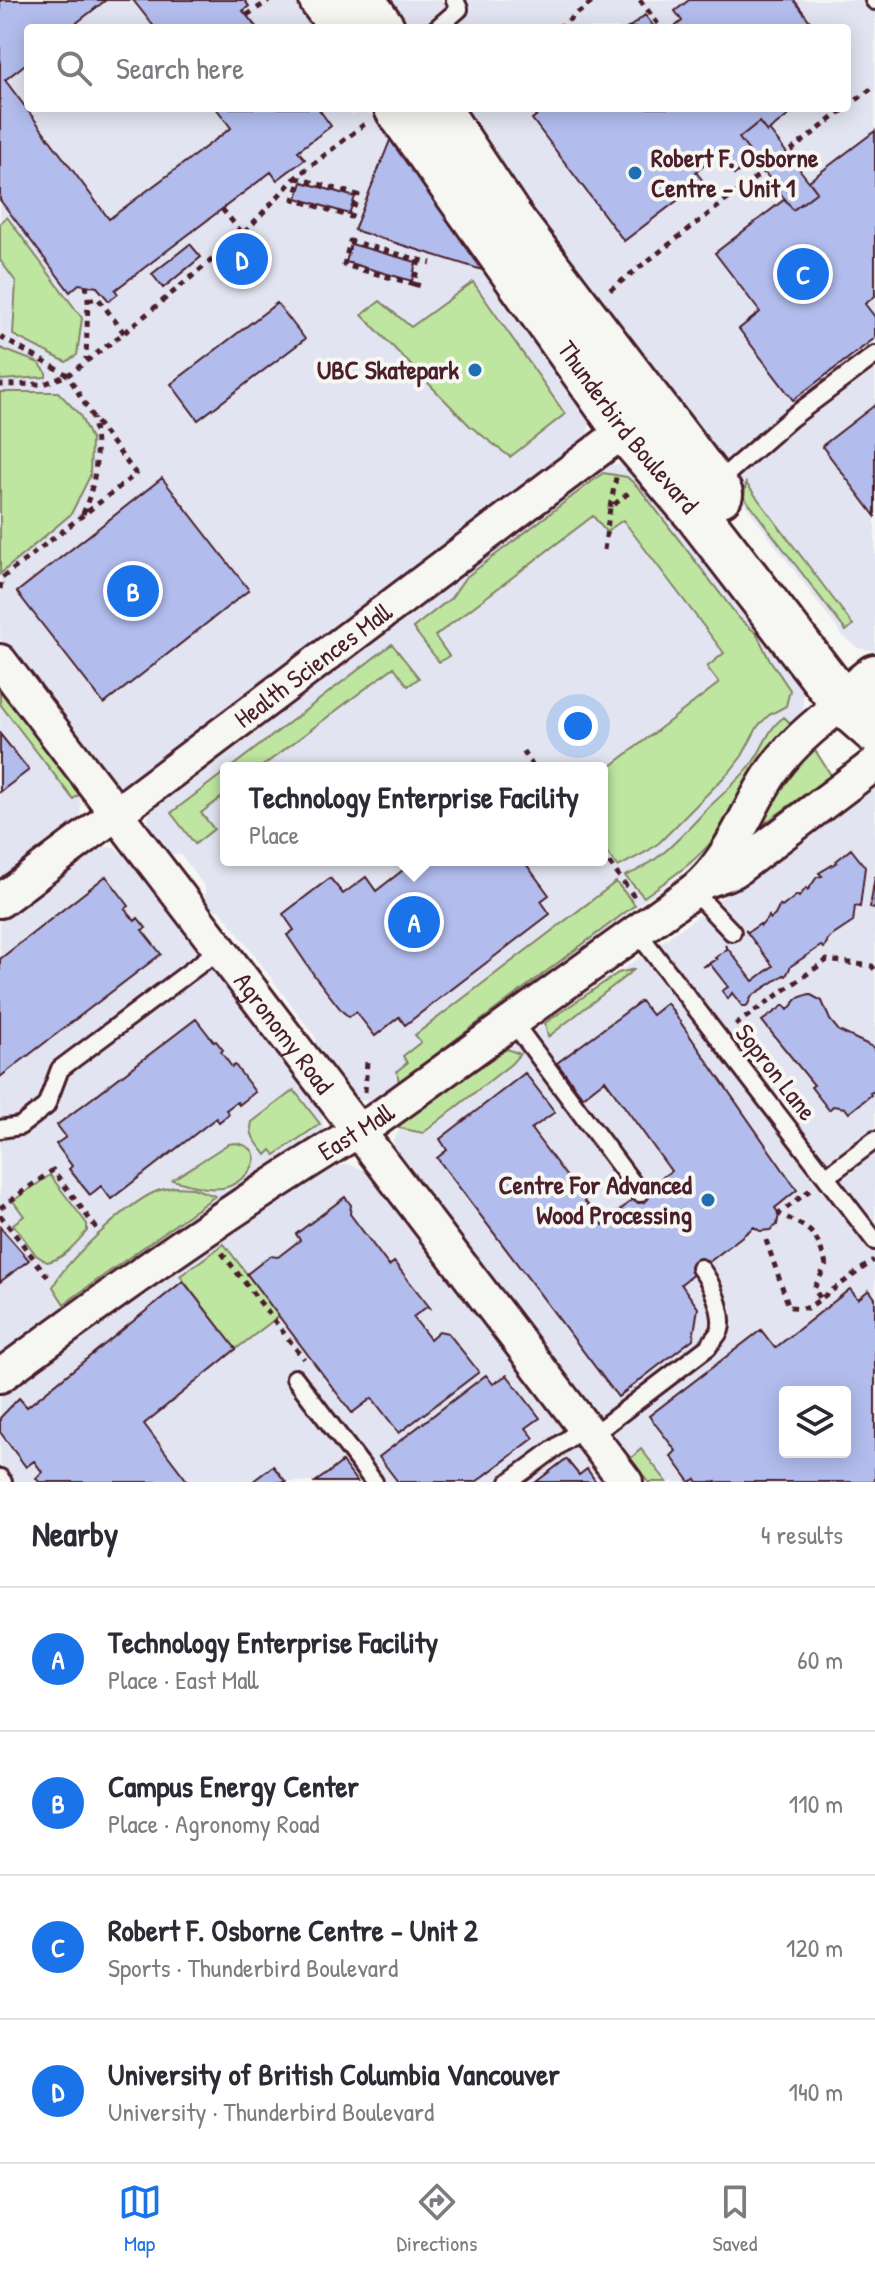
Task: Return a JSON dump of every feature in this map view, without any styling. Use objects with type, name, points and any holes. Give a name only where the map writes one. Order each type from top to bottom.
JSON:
[{"type":"street","points":[[322,0],[362,19]]},
{"type":"street","name":"Thunderbird Boulevard","points":[[405,124],[493,260],[622,448],[697,514],[865,692]]},
{"type":"street","name":"Thunderbird Boulevard","points":[[405,124],[510,218],[865,692],[875,731]]},
{"type":"street","name":"Health Sciences Mall","points":[[0,901],[622,448]]},
{"type":"street","name":"Agronomy Road","points":[[0,661],[220,949],[361,1117],[626,1482]]},
{"type":"street","name":"East Mall","points":[[699,886],[739,835],[765,781],[805,732],[865,692]]},
{"type":"street","name":"East Mall","points":[[0,1376],[361,1117],[513,1022],[639,919],[734,871],[875,764]]},
{"type":"lane","points":[[440,24],[457,4]]},
{"type":"lane","points":[[713,486],[791,418],[875,355]]},
{"type":"lane","points":[[699,886],[732,932]]},
{"type":"lane","name":"Sopron Lane","points":[[639,919],[821,1182],[875,1241]]},
{"type":"lane","points":[[0,1129],[20,1126],[46,1106],[60,1069],[220,949]]},
{"type":"lane","points":[[513,1022],[640,1193]]},
{"type":"lane","points":[[821,1182],[875,1140]]},
{"type":"lane","points":[[509,1482],[588,1432],[708,1347],[720,1330],[718,1306],[709,1278],[700,1268]]},
{"type":"lane","points":[[295,1378],[374,1482]]},
{"type":"path","points":[[247,15],[270,0]]},
{"type":"path","points":[[563,24],[595,0]]},
{"type":"path","points":[[640,0],[658,24]]},
{"type":"path","points":[[851,104],[875,86]]},
{"type":"path","points":[[616,301],[609,290],[841,112]]},
{"type":"path","points":[[0,385],[44,384],[68,375],[124,333],[243,234],[298,178],[405,124]]},
{"type":"path","points":[[298,178],[358,195],[351,217],[294,199],[298,178]]},
{"type":"path","points":[[222,209],[243,234]]},
{"type":"path","points":[[425,287],[344,265],[350,241],[431,263]]},
{"type":"path","points":[[414,284],[419,260]]},
{"type":"path","points":[[86,285],[86,360]]},
{"type":"path","points":[[88,300],[98,298],[124,333]]},
{"type":"path","points":[[0,337],[68,375],[93,418],[136,474],[2,578],[0,589]]},
{"type":"path","points":[[83,515],[95,484],[97,444],[93,418]]},
{"type":"path","points":[[604,550],[622,448]]},
{"type":"path","points":[[610,508],[643,481]]},
{"type":"path","points":[[523,751],[530,762]]},
{"type":"path","points":[[608,864],[639,919]]},
{"type":"path","points":[[735,1025],[827,960],[872,966],[875,970]]},
{"type":"path","points":[[361,1117],[367,1061]]},
{"type":"path","points":[[0,1208],[53,1170],[97,1229]]},
{"type":"path","points":[[821,1182],[779,1214],[806,1227],[818,1239],[826,1265],[814,1289],[821,1299]]},
{"type":"path","points":[[0,1215],[48,1277]]},
{"type":"path","points":[[205,1229],[310,1368]]},
{"type":"path","points":[[766,1240],[789,1307],[808,1308],[875,1259]]},
{"type":"shaded area","points":[[0,0],[299,0],[310,18],[309,24],[24,24],[24,112],[351,112],[353,115],[359,112],[377,116],[386,123],[591,416],[588,432],[580,445],[126,787],[117,784],[100,769],[0,639]]},
{"type":"shaded area","points":[[374,0],[875,0],[875,651],[858,648],[842,635],[454,112],[851,112],[851,24],[391,24]]},
{"type":"shaded area","points":[[622,464],[636,469],[803,686],[803,711],[715,840],[692,865],[382,1098],[361,1101],[352,1097],[316,1051],[316,1038],[222,912],[205,906],[205,887],[181,855],[167,853],[159,847],[149,831],[148,816],[157,805],[597,471]]},
{"type":"shaded area","points":[[0,686],[77,790],[81,804],[80,817],[71,830],[0,884]]},
{"type":"shaded area","points":[[875,786],[875,1482],[644,1482],[396,1155],[393,1140],[406,1120],[690,922],[858,793]]},
{"type":"shaded area","points":[[94,848],[117,849],[136,866],[301,1081],[321,1110],[324,1127],[316,1140],[0,1359],[0,916]]},
{"type":"shaded area","points":[[347,1164],[375,1178],[606,1482],[0,1482],[0,1396],[260,1210],[322,1170]]},
{"type":"green space","points":[[7,217],[82,318],[77,355],[66,362],[13,335],[16,282],[0,260],[0,223]]},
{"type":"green space","name":"UBC Skatepark","points":[[473,282],[565,414],[510,457],[470,426],[362,315],[380,301],[411,327]]},
{"type":"green space","points":[[0,348],[39,363],[46,377],[0,380]]},
{"type":"green space","points":[[0,392],[58,392],[80,415],[91,439],[90,476],[71,514],[0,574]]},
{"type":"green space","points":[[603,473],[627,477],[640,489],[739,618],[757,634],[790,690],[786,706],[769,715],[758,726],[731,770],[660,842],[618,867],[608,854],[608,768],[719,683],[707,667],[724,653],[623,520],[606,532],[593,516],[435,636],[449,656],[439,662],[413,628],[451,598],[465,578]]},
{"type":"green space","points":[[746,483],[853,625],[846,631],[744,497]]},
{"type":"green space","points":[[392,644],[419,678],[408,686],[394,667],[268,762],[238,762]]},
{"type":"green space","points":[[0,680],[81,793],[73,799],[0,704]]},
{"type":"green space","points":[[784,717],[791,724],[767,753],[711,842],[688,865],[644,897],[625,876],[661,855],[733,785]]},
{"type":"green space","points":[[811,744],[831,775],[753,832],[769,798]]},
{"type":"green space","points":[[220,776],[220,799],[201,813],[214,829],[195,844],[171,813]]},
{"type":"green space","points":[[616,882],[635,905],[399,1082],[397,1071],[407,1063],[403,1056],[421,1042],[415,1035]]},
{"type":"green space","points":[[635,969],[548,1037],[545,1023],[618,973]]},
{"type":"green space","points":[[507,1049],[520,1054],[423,1133],[399,1128],[401,1121],[412,1111]]},
{"type":"green space","points":[[294,1090],[320,1124],[275,1155],[271,1150],[266,1155],[253,1136],[252,1122]]},
{"type":"green space","points":[[228,1144],[246,1146],[255,1157],[250,1170],[238,1182],[216,1189],[172,1180]]},
{"type":"green space","points":[[50,1175],[87,1224],[87,1231],[64,1254],[47,1262],[36,1255],[13,1224],[24,1216],[13,1201]]},
{"type":"green space","points":[[174,1187],[193,1188],[215,1196],[64,1304],[53,1287],[83,1249],[144,1198]]},
{"type":"green space","points":[[224,1244],[279,1316],[236,1349],[180,1276]]},
{"type":"green space","points":[[641,1449],[667,1482],[648,1482],[630,1459]]},
{"type":"building","points":[[0,0],[244,0],[249,6],[243,11],[254,24],[24,24],[24,112],[321,112],[331,126],[298,151],[305,159],[277,180],[271,172],[115,290],[118,294],[109,301],[97,287],[79,284],[70,292],[0,200]]},
{"type":"building","points":[[106,0],[133,0],[152,24],[75,24]]},
{"type":"building","points":[[689,0],[794,0],[812,24],[678,24],[682,21],[675,11]]},
{"type":"building","points":[[645,15],[652,24],[634,24]]},
{"type":"building","points":[[24,65],[24,105],[5,80]]},
{"type":"building","points":[[29,112],[219,112],[231,128],[109,219]]},
{"type":"building","name":"Robert F. Osborne Centre - Unit 1","points":[[542,112],[793,112],[767,132],[759,122],[739,138],[755,159],[734,175],[718,154],[696,172],[703,181],[624,241],[532,119]]},
{"type":"building","points":[[759,122],[767,132],[769,130],[817,192],[793,210],[739,138]]},
{"type":"building","points":[[875,131],[875,296],[865,304],[875,317],[875,338],[793,400],[739,329],[760,312],[715,253],[785,199],[793,210],[817,192],[809,181]]},
{"type":"building","points":[[393,133],[495,274],[354,230]]},
{"type":"building","points":[[302,182],[355,197],[349,214],[297,198]]},
{"type":"building","points":[[190,244],[201,257],[163,288],[152,274]]},
{"type":"building","points":[[351,244],[416,262],[412,281],[346,262]]},
{"type":"building","points":[[277,303],[305,339],[198,420],[171,384]]},
{"type":"building","points":[[875,405],[875,516],[822,446]]},
{"type":"building","points":[[162,478],[249,590],[104,704],[17,592]]},
{"type":"building","points":[[0,734],[29,770],[0,792]]},
{"type":"building","points":[[851,849],[865,867],[860,907],[855,906],[853,922],[829,938],[824,948],[821,946],[791,966],[786,976],[752,996],[747,1006],[742,1006],[732,993],[728,999],[722,991],[728,987],[710,964],[702,967],[717,959],[727,949],[725,945],[753,981],[773,966],[745,930],[748,932],[761,926],[769,916],[770,919],[775,915],[780,905],[782,907],[797,895],[799,897],[817,877],[822,876],[819,873]]},
{"type":"building","points":[[408,866],[527,866],[549,895],[541,901],[550,914],[405,1025],[399,1017],[375,1036],[356,1012],[349,1017],[342,1011],[316,978],[287,935],[294,930],[283,914],[330,878],[343,894],[366,877],[376,891]]},
{"type":"building","points":[[106,876],[129,906],[125,909],[146,928],[142,930],[161,954],[0,1077],[0,959]]},
{"type":"building","points":[[875,876],[875,909],[870,908]]},
{"type":"building","points":[[809,994],[822,1001],[830,1020],[839,1031],[875,1048],[875,1091],[849,1113],[845,1108],[833,1106],[829,1110],[811,1087],[814,1085],[762,1021],[784,1005],[788,1010],[798,998]]},
{"type":"building","name":"Centre For Advanced Wood Processing","points":[[641,1001],[652,1015],[667,1003],[797,1190],[775,1208],[779,1214],[777,1225],[760,1231],[754,1227],[681,1284],[698,1308],[693,1339],[618,1397],[437,1158],[447,1150],[440,1139],[525,1073],[555,1112],[531,1129],[603,1225],[671,1171],[605,1080],[583,1097],[557,1063]]},
{"type":"building","points":[[196,1019],[255,1092],[239,1105],[237,1102],[226,1110],[229,1114],[219,1122],[216,1118],[111,1199],[101,1186],[90,1195],[69,1169],[72,1166],[56,1144],[66,1137],[57,1125]]},
{"type":"building","points":[[345,1197],[351,1205],[350,1214],[389,1266],[394,1262],[431,1309],[428,1306],[413,1317],[430,1339],[439,1331],[448,1333],[479,1372],[399,1433],[372,1398],[352,1413],[247,1274],[270,1256],[278,1257],[300,1240],[296,1234]]},
{"type":"building","points":[[0,1227],[29,1260],[0,1282]]},
{"type":"building","points":[[183,1281],[236,1349],[144,1424],[188,1482],[39,1482],[36,1478],[42,1472],[34,1461],[26,1467],[0,1432],[0,1418],[19,1398],[27,1407]]},
{"type":"building","points":[[850,1289],[858,1299],[869,1290],[875,1298],[875,1482],[698,1482],[696,1479],[690,1482],[671,1456],[676,1451],[649,1416],[761,1330],[775,1348]]},
{"type":"building","points":[[486,1375],[493,1384],[507,1375],[540,1418],[526,1428],[534,1438],[476,1482],[398,1482],[379,1457]]},
{"type":"building","points":[[566,1459],[579,1475],[587,1469],[596,1482],[536,1482]]},
{"type":"building","points":[[342,1462],[357,1482],[315,1482],[328,1473]]},
{"type":"building","points":[[273,1466],[286,1482],[252,1482]]},
{"type":"place","name":"Robert F. Osborne Centre - Unit 1","points":[[635,173]]},
{"type":"place","name":"University of British Columbia Vancouver","points":[[242,259]]},
{"type":"place","name":"Robert F. Osborne Centre - Unit 2","points":[[803,274]]},
{"type":"place","name":"UBC Skatepark","points":[[475,370]]},
{"type":"place","name":"Campus Energy Center","points":[[133,591]]},
{"type":"place","name":"Technology Enterprise Facility","points":[[414,922]]},
{"type":"place","name":"Centre For Advanced Wood Processing","points":[[708,1200]]}]
